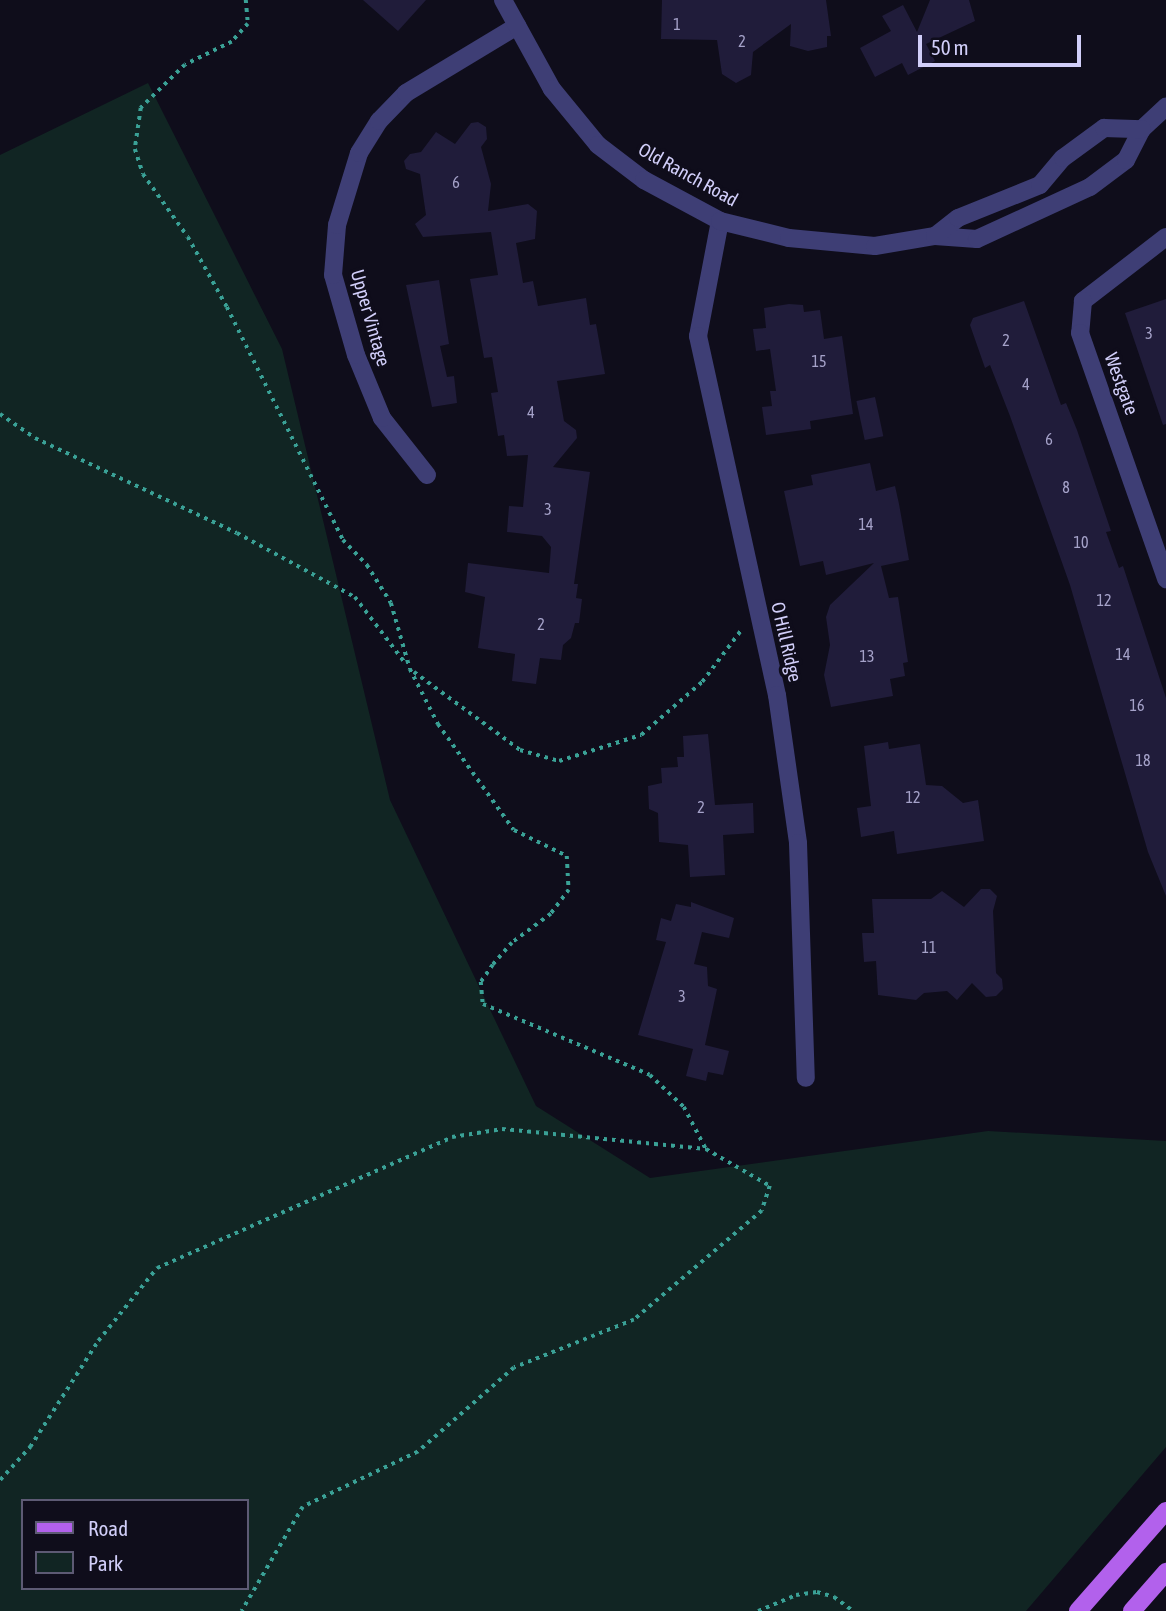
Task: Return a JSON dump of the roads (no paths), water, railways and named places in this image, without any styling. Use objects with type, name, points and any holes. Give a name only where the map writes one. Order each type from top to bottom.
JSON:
[{"type":"main road","points":[[1079,1611],[1166,1510]]},
{"type":"main road","points":[[1132,1611],[1166,1572]]},
{"type":"street","name":"Old Ranch Road","points":[[503,0],[552,89],[598,145],[644,180],[719,221],[789,238],[875,246],[935,236],[976,239],[1042,213],[1090,187],[1126,160],[1142,129],[1166,107]]},
{"type":"street","name":"Upper Vintage","points":[[427,475],[382,418],[356,355],[333,275],[337,225],[359,153],[379,121],[406,93],[517,26]]},
{"type":"street","name":"Old Ranch Road","points":[[935,236],[958,218],[1040,185],[1063,158],[1104,128],[1142,129]]},
{"type":"street","name":"O Hill Ridge","points":[[719,221],[698,336],[777,695],[798,843],[806,1078]]},
{"type":"street","name":"Westgate","points":[[1166,237],[1083,301],[1080,333],[1166,579]]}]
